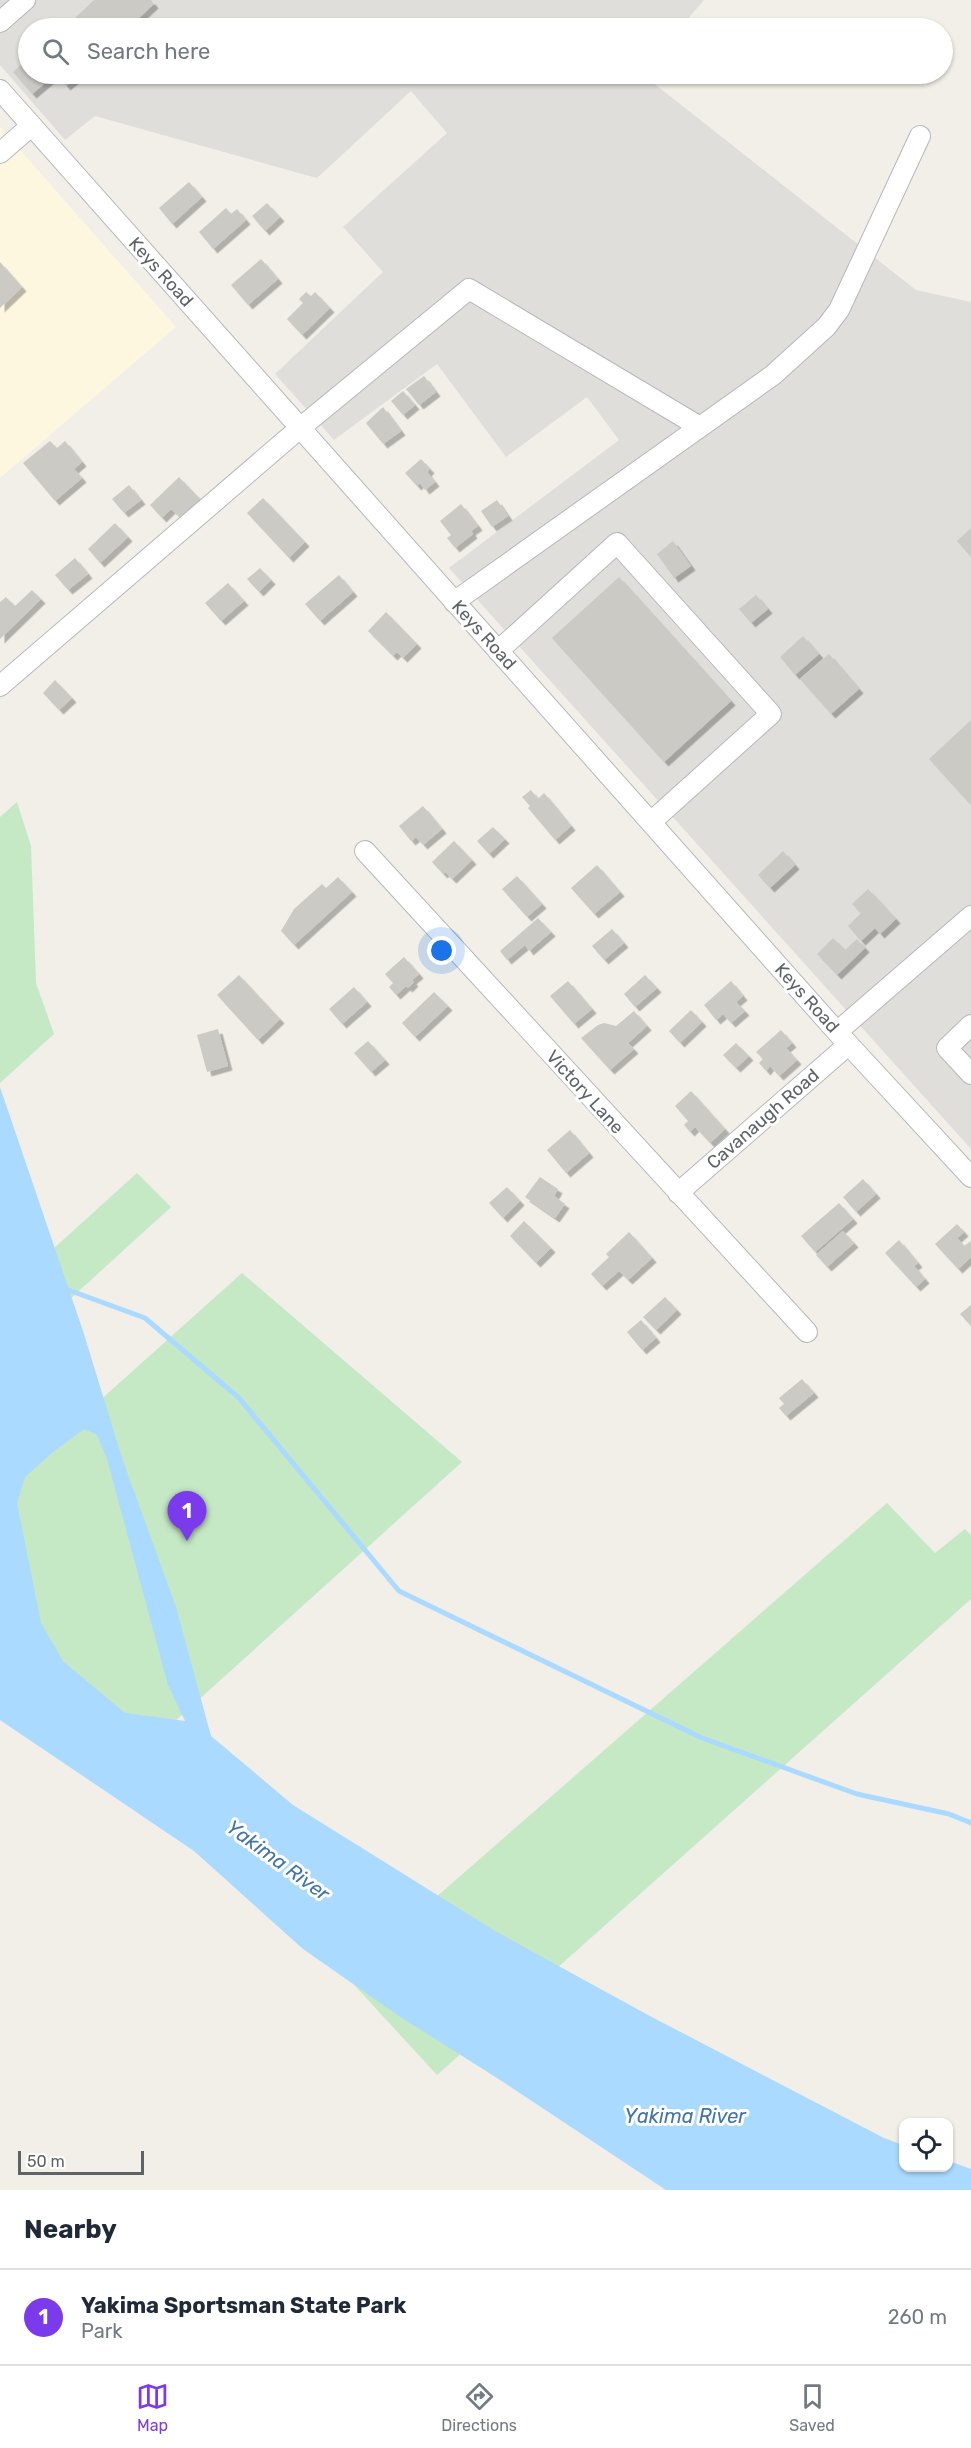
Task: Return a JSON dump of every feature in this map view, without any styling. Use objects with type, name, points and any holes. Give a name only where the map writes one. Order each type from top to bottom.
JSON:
[{"type":"street","points":[[0,22],[25,0]]},
{"type":"street","name":"Keys Road","points":[[0,90],[843,1038],[968,1168]]},
{"type":"street","points":[[0,153],[31,126]]},
{"type":"street","points":[[454,602],[773,375],[826,327],[839,310],[920,136]]},
{"type":"street","points":[[0,686],[300,428],[469,290],[700,427]]},
{"type":"street","points":[[498,651],[617,543],[771,714],[651,822]]},
{"type":"street","name":"Victory Lane","points":[[365,851],[807,1332]]},
{"type":"street","name":"Cavanaugh Road","points":[[678,1193],[971,916]]},
{"type":"street","points":[[971,1025],[947,1048],[971,1074]]},
{"type":"shaded area","points":[[0,0],[704,0],[689,18],[18,18],[18,84],[655,84],[916,290],[971,302],[971,1149],[449,568],[619,440],[587,397],[506,457],[437,364],[334,440],[275,374],[383,272],[343,227],[447,133],[411,91],[317,178],[95,116],[65,140],[0,65]]},
{"type":"shaded area","points":[[0,127],[176,327],[0,478]]},
{"type":"green space","points":[[17,802],[31,846],[36,983],[54,1034],[0,1083],[0,817]]},
{"type":"green space","points":[[137,1173],[171,1207],[0,1363],[0,1297]]},
{"type":"green space","points":[[242,1273],[462,1462],[144,1749],[0,1592],[0,1490]]},
{"type":"green space","points":[[887,1503],[935,1553],[965,1529],[971,1535],[971,1599],[437,2075],[346,1976]]},
{"type":"water","name":"Yakima River","points":[[0,1087],[83,1331],[123,1461],[176,1607],[211,1736],[293,1805],[495,1931],[648,2015],[884,2138],[899,2144],[899,2172],[953,2172],[953,2162],[971,2169],[971,2190],[666,2190],[402,2018],[303,1949],[194,1851],[0,1720]],"holes":[[[84,1429],[97,1435],[107,1459],[168,1685],[185,1721],[125,1713],[63,1661],[41,1623],[17,1503],[25,1477]]]},
{"type":"building","points":[[94,0],[151,0],[154,4],[139,18],[75,18]]},
{"type":"building","points":[[18,67],[18,78],[13,72]]},
{"type":"building","points":[[23,84],[44,84],[32,94]]},
{"type":"building","points":[[189,182],[202,197],[172,224],[159,208]]},
{"type":"building","points":[[267,203],[280,217],[265,231],[252,216]]},
{"type":"building","points":[[226,208],[231,214],[237,209],[246,220],[213,249],[199,232]]},
{"type":"building","points":[[261,259],[278,279],[248,305],[231,285]]},
{"type":"building","points":[[0,262],[22,287],[0,308]]},
{"type":"building","points":[[306,292],[311,296],[315,292],[330,308],[302,335],[287,319],[303,303],[299,299]]},
{"type":"building","points":[[424,376],[436,392],[419,405],[406,389]]},
{"type":"building","points":[[403,391],[415,405],[403,415],[391,401]]},
{"type":"building","points":[[383,407],[401,431],[383,444],[366,423]]},
{"type":"building","points":[[50,441],[57,448],[65,441],[82,462],[74,469],[82,478],[55,501],[23,463]]},
{"type":"building","points":[[421,459],[430,469],[427,472],[435,482],[425,490],[420,483],[417,486],[405,473]]},
{"type":"building","points":[[179,477],[200,499],[180,517],[171,509],[162,518],[150,505]]},
{"type":"building","points":[[129,485],[141,500],[124,513],[112,499]]},
{"type":"building","points":[[263,498],[305,542],[289,558],[247,513]]},
{"type":"building","points":[[497,500],[508,516],[492,527],[481,511]]},
{"type":"building","points":[[461,504],[478,526],[471,531],[473,534],[455,548],[447,538],[451,535],[440,521]]},
{"type":"building","points":[[115,523],[128,537],[100,563],[88,549]]},
{"type":"building","points":[[971,528],[971,557],[957,541]]},
{"type":"building","points":[[673,541],[691,566],[674,578],[657,554]]},
{"type":"building","points":[[75,558],[88,574],[68,590],[55,575]]},
{"type":"building","points":[[260,568],[271,580],[259,592],[247,579]]},
{"type":"building","points":[[339,575],[353,592],[320,621],[305,604]]},
{"type":"building","points":[[619,577],[731,701],[664,762],[552,638]]},
{"type":"building","points":[[228,583],[244,601],[221,621],[205,603]]},
{"type":"building","points":[[32,590],[41,599],[0,639],[0,602],[6,597],[15,606]]},
{"type":"building","points":[[756,595],[768,609],[751,623],[739,609]]},
{"type":"building","points":[[386,612],[417,644],[403,658],[397,652],[393,656],[368,631]]},
{"type":"building","points":[[803,636],[819,654],[795,675],[780,657]]},
{"type":"building","points":[[829,654],[859,689],[831,714],[800,679]]},
{"type":"building","points":[[55,680],[72,698],[59,710],[43,693]]},
{"type":"building","points":[[971,720],[971,805],[929,759]]},
{"type":"building","points":[[531,790],[538,799],[544,793],[571,826],[555,840],[528,808],[530,806],[522,797]]},
{"type":"building","points":[[423,806],[442,829],[423,845],[416,837],[411,841],[399,826]]},
{"type":"building","points":[[493,827],[505,839],[489,854],[477,841]]},
{"type":"building","points":[[454,841],[472,860],[452,879],[445,872],[443,874],[432,862]]},
{"type":"building","points":[[783,851],[795,865],[770,888],[758,875]]},
{"type":"building","points":[[597,865],[620,892],[594,914],[571,888]]},
{"type":"building","points":[[517,876],[542,904],[527,917],[502,889]]},
{"type":"building","points":[[338,877],[352,892],[294,945],[281,931],[294,909],[322,884],[326,888]]},
{"type":"building","points":[[868,889],[896,919],[880,934],[875,928],[861,941],[848,926],[861,913],[852,904]]},
{"type":"building","points":[[538,918],[551,932],[529,951],[525,945],[507,960],[500,951]]},
{"type":"building","points":[[612,929],[624,943],[604,960],[592,946]]},
{"type":"building","points":[[833,938],[845,950],[857,939],[865,948],[837,975],[817,954]]},
{"type":"building","points":[[404,957],[419,974],[408,988],[406,986],[396,995],[389,987],[393,983],[385,974]]},
{"type":"building","points":[[239,975],[280,1019],[258,1040],[217,995]]},
{"type":"building","points":[[645,975],[657,988],[635,1007],[624,994]]},
{"type":"building","points":[[568,981],[592,1009],[574,1024],[550,996]]},
{"type":"building","points":[[731,981],[743,996],[736,1002],[745,1011],[731,1023],[723,1014],[716,1020],[704,1005]]},
{"type":"building","points":[[354,987],[367,1002],[342,1024],[329,1009]]},
{"type":"building","points":[[434,992],[448,1006],[415,1037],[402,1023]]},
{"type":"building","points":[[691,1010],[702,1022],[680,1043],[669,1031]]},
{"type":"building","points":[[634,1011],[647,1026],[628,1043],[634,1049],[610,1070],[581,1038],[598,1025],[604,1023],[616,1026]]},
{"type":"building","points":[[218,1029],[228,1066],[207,1072],[197,1035]]},
{"type":"building","points":[[781,1030],[792,1043],[786,1048],[797,1060],[779,1076],[770,1066],[766,1071],[759,1063],[763,1059],[756,1052]]},
{"type":"building","points":[[368,1041],[385,1060],[371,1072],[354,1053]]},
{"type":"building","points":[[736,1043],[749,1056],[736,1068],[723,1055]]},
{"type":"building","points":[[691,1091],[725,1129],[710,1143],[695,1127],[690,1132],[684,1125],[688,1121],[675,1106]]},
{"type":"building","points":[[570,1130],[589,1153],[566,1173],[547,1150]]},
{"type":"building","points":[[540,1177],[558,1189],[554,1196],[565,1204],[555,1218],[525,1197]]},
{"type":"building","points":[[863,1179],[876,1194],[856,1212],[843,1197]]},
{"type":"building","points":[[507,1187],[520,1201],[503,1218],[489,1203]]},
{"type":"building","points":[[839,1203],[853,1219],[815,1252],[801,1236]]},
{"type":"building","points":[[524,1221],[551,1248],[536,1263],[510,1236]]},
{"type":"building","points":[[957,1224],[964,1232],[957,1238],[964,1246],[971,1241],[971,1257],[958,1269],[935,1244]]},
{"type":"building","points":[[843,1231],[854,1243],[827,1267],[816,1255]]},
{"type":"building","points":[[629,1232],[652,1258],[628,1280],[619,1271],[602,1286],[591,1274],[609,1257],[606,1254]]},
{"type":"building","points":[[899,1240],[918,1263],[914,1266],[925,1279],[916,1287],[885,1253]]},
{"type":"building","points":[[665,1297],[677,1310],[656,1330],[643,1317]]},
{"type":"building","points":[[971,1305],[971,1326],[960,1314]]},
{"type":"building","points":[[641,1320],[656,1338],[642,1350],[627,1332]]},
{"type":"building","points":[[802,1379],[814,1393],[786,1416],[779,1408],[784,1404],[779,1398]]},
{"type":"waterway","points":[[63,1288],[145,1318],[239,1398],[399,1591],[702,1738],[857,1794],[949,1814],[971,1823]]},
{"type":"place","name":"Yakima Sportsman State Park","points":[[187,1541]]}]
